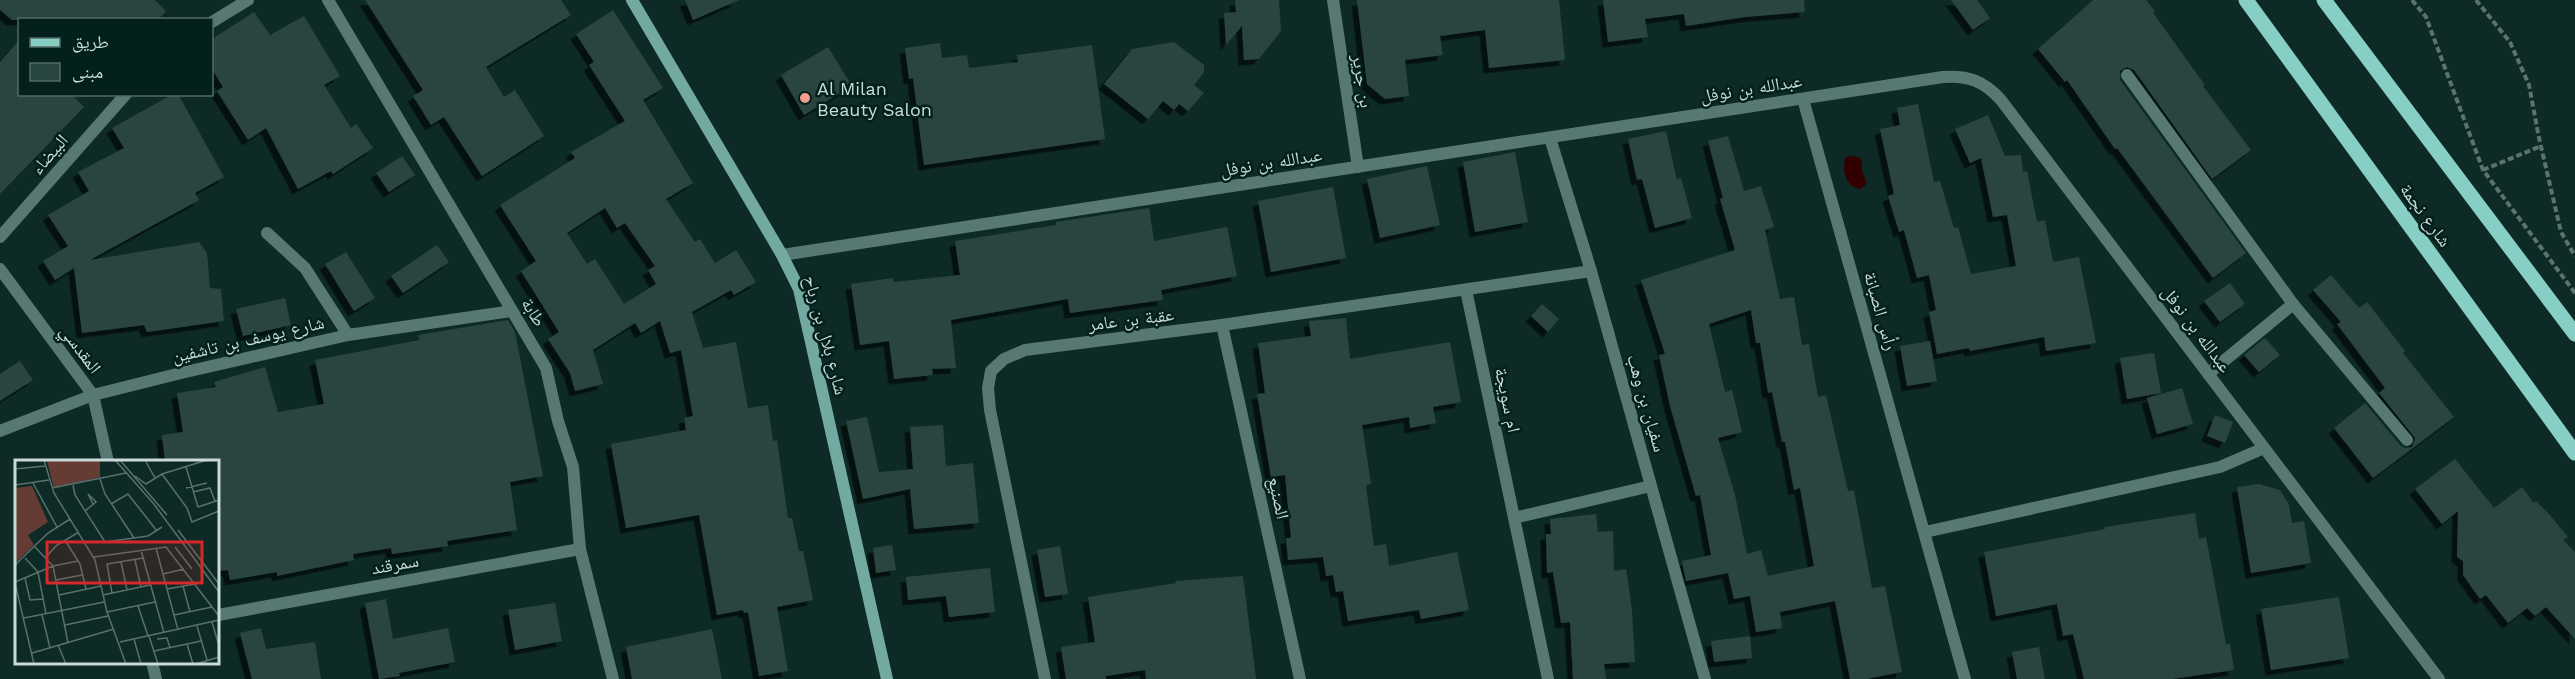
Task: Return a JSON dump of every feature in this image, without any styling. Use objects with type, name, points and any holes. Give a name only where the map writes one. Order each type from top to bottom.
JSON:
[{"type":"main road","name":"شارع نجمة","points":[[2246,0],[2575,453]]},
{"type":"main road","points":[[2324,0],[2575,333]]},
{"type":"street","points":[[213,21],[248,0]]},
{"type":"street","name":"طابة","points":[[328,0],[546,368],[558,421],[573,467],[580,549],[613,679]]},
{"type":"street","name":"شارع بلال بن رباح","points":[[632,0],[782,255],[799,289],[887,679]]},
{"type":"street","name":"بن جرير","points":[[1333,0],[1358,167]]},
{"type":"street","points":[[2127,75],[2293,304],[2407,440]]},
{"type":"street","name":"عبدالله بن نوفل","points":[[782,255],[1959,76],[1976,79],[1990,88],[2439,679]]},
{"type":"street","name":"البيضاء","points":[[0,237],[124,96]]},
{"type":"street","name":"رأس الصبانة","points":[[1803,99],[1965,679]]},
{"type":"street","name":"سفيان بن وهب","points":[[1550,138],[1591,271],[1705,679]]},
{"type":"street","points":[[267,233],[305,268],[348,335]]},
{"type":"street","name":"المقدسي","points":[[0,269],[93,395],[108,460]]},
{"type":"street","name":"عقبة بن عامر","points":[[1046,679],[990,410],[988,388],[991,371],[1004,359],[1025,350],[1222,325],[1591,271]]},
{"type":"street","name":"ام سويجة","points":[[1466,290],[1548,679]]},
{"type":"street","points":[[2208,374],[2293,304]]},
{"type":"street","name":"شارع يوسف بن تاشفين","points":[[0,431],[93,395],[348,335],[512,311]]},
{"type":"street","name":"الصنيع","points":[[1222,325],[1300,679]]},
{"type":"street","points":[[1925,532],[2220,467],[2264,448]]},
{"type":"street","points":[[1514,518],[1651,486]]},
{"type":"street","name":"سمرقند","points":[[219,615],[580,549]]},
{"type":"street","points":[[152,664],[156,679]]},
{"type":"path","points":[[2412,0],[2426,17],[2483,170],[2575,293]]},
{"type":"path","points":[[2476,0],[2511,42],[2529,85],[2561,232],[2575,256]]},
{"type":"path","points":[[2483,170],[2541,146]]},
{"type":"shaded area","points":[[1846,157],[1859,157],[1862,161],[1862,171],[1867,183],[1861,189],[1856,188],[1846,178],[1844,167]]},
{"type":"building","points":[[0,0],[155,0],[166,11],[160,18],[18,18],[18,20],[12,20],[0,10]]},
{"type":"building","points":[[365,0],[561,0],[571,15],[486,67],[504,97],[515,90],[544,136],[482,176],[444,117],[431,125],[413,96],[423,90]]},
{"type":"building","points":[[685,0],[739,0],[693,20]]},
{"type":"building","points":[[1235,0],[1279,0],[1281,31],[1259,59],[1244,60],[1242,26],[1226,45],[1224,13],[1236,12]]},
{"type":"building","points":[[1357,0],[1559,0],[1565,60],[1489,68],[1485,30],[1440,36],[1443,55],[1405,60],[1409,96],[1385,99],[1367,84]]},
{"type":"building","points":[[1603,0],[1804,0],[1805,12],[1745,17],[1686,26],[1684,14],[1645,19],[1648,37],[1608,42]]},
{"type":"building","points":[[1951,0],[1977,0],[1990,18],[1973,30]]},
{"type":"building","points":[[2093,0],[2146,0],[2205,85],[2203,86],[2251,150],[2212,179],[2134,70],[2127,67],[2120,71],[2120,80],[2246,253],[2213,278],[2117,148],[2115,149],[2067,80],[2065,82],[2038,49]]},
{"type":"building","points":[[613,10],[663,88],[643,100],[693,183],[666,199],[695,242],[700,239],[715,263],[736,250],[756,282],[734,295],[731,290],[692,312],[703,348],[736,342],[748,408],[768,405],[773,441],[777,440],[788,518],[792,518],[799,551],[803,551],[813,600],[777,607],[788,671],[759,676],[748,612],[744,613],[743,610],[717,615],[699,515],[626,528],[611,444],[686,430],[684,418],[693,416],[681,350],[670,353],[660,321],[641,333],[635,323],[593,350],[603,384],[575,391],[570,373],[548,339],[559,332],[521,271],[536,261],[500,205],[575,158],[571,152],[625,121],[589,65],[594,62],[576,34]],"holes":[[[605,208],[617,228],[625,223],[655,266],[648,270],[656,284],[624,304],[595,259],[587,264],[567,233]]]},
{"type":"building","points":[[254,12],[270,35],[304,16],[340,76],[324,85],[351,128],[356,124],[373,148],[333,174],[331,171],[298,189],[266,128],[248,140],[217,91],[223,87],[213,71],[213,38]]},
{"type":"building","points":[[18,41],[18,96],[73,96],[84,107],[0,194],[0,62]]},
{"type":"building","points":[[1174,42],[1204,65],[1204,72],[1194,85],[1204,93],[1188,111],[1179,104],[1174,110],[1163,101],[1148,119],[1104,84],[1132,49]]},
{"type":"building","points":[[940,43],[942,58],[967,55],[969,68],[1018,62],[1017,55],[1092,45],[1105,139],[924,165],[913,78],[909,79],[905,48]]},
{"type":"building","points":[[828,47],[852,86],[804,115],[781,75]]},
{"type":"building","points":[[169,96],[179,96],[224,177],[195,193],[199,200],[90,260],[199,242],[207,253],[210,288],[221,289],[224,321],[147,332],[144,325],[82,333],[74,268],[55,280],[43,261],[68,246],[48,215],[89,191],[78,172],[124,148],[112,128]]},
{"type":"building","points":[[1918,104],[1934,182],[1940,181],[1954,228],[1958,227],[1971,274],[2016,266],[2007,215],[1993,217],[1981,158],[1970,163],[1955,129],[1988,115],[2005,156],[2021,155],[2023,172],[2027,171],[2037,222],[2045,220],[2053,262],[2079,257],[2096,343],[2046,351],[2044,337],[1970,351],[1969,348],[1937,354],[1929,312],[1936,310],[1929,275],[1917,278],[1904,230],[1899,232],[1888,196],[1894,194],[1880,129],[1900,125],[1897,108]]},
{"type":"building","points":[[1666,131],[1677,180],[1681,178],[1692,218],[1655,228],[1642,179],[1637,180],[1628,139]]},
{"type":"building","points":[[1728,136],[1744,191],[1761,186],[1774,227],[1765,230],[1780,299],[1794,297],[1802,345],[1809,344],[1818,397],[1826,395],[1848,491],[1854,490],[1872,588],[1885,586],[1902,672],[1866,679],[1850,679],[1835,601],[1780,612],[1782,628],[1756,632],[1750,596],[1734,599],[1728,573],[1686,581],[1682,561],[1711,555],[1700,495],[1696,496],[1670,406],[1659,355],[1665,354],[1641,280],[1735,250],[1720,199],[1723,198],[1708,141]],"holes":[[[1751,310],[1756,343],[1760,343],[1768,393],[1772,392],[1794,490],[1800,488],[1814,566],[1768,576],[1761,550],[1747,554],[1735,495],[1718,438],[1742,432],[1732,390],[1725,392],[1709,324]]]},
{"type":"building","points":[[1515,152],[1528,222],[1475,232],[1463,162]]},
{"type":"building","points":[[402,156],[415,175],[389,192],[376,173]]},
{"type":"building","points":[[1427,166],[1440,225],[1380,238],[1367,179]]},
{"type":"building","points":[[1333,187],[1346,258],[1271,272],[1258,201]]},
{"type":"building","points":[[1149,208],[1154,241],[1227,227],[1237,276],[1161,290],[1163,300],[1070,313],[1068,299],[951,320],[956,368],[932,369],[933,375],[894,379],[889,341],[860,345],[851,284],[893,278],[894,282],[960,275],[955,241]]},
{"type":"building","points":[[437,245],[449,262],[403,293],[391,276]]},
{"type":"building","points":[[346,252],[375,298],[354,311],[325,264]]},
{"type":"building","points":[[2331,275],[2359,308],[2367,302],[2405,351],[2403,353],[2454,417],[2373,478],[2334,428],[2365,403],[2401,446],[2412,447],[2415,438],[2379,393],[2385,388],[2337,324],[2341,322],[2313,290]]},
{"type":"building","points":[[2230,283],[2245,304],[2220,322],[2204,301]]},
{"type":"building","points":[[285,298],[291,325],[243,336],[236,309]]},
{"type":"building","points":[[1542,304],[1559,319],[1548,332],[1531,316]]},
{"type":"building","points":[[1346,318],[1350,359],[1450,342],[1461,402],[1433,407],[1436,423],[1410,428],[1409,417],[1362,425],[1371,484],[1366,485],[1374,546],[1386,544],[1389,566],[1457,552],[1469,610],[1421,619],[1419,610],[1348,621],[1343,591],[1336,592],[1333,575],[1326,576],[1323,557],[1288,560],[1286,538],[1291,538],[1285,475],[1271,477],[1257,394],[1265,393],[1258,343],[1311,336],[1309,321]]},
{"type":"building","points":[[508,320],[515,332],[543,476],[510,482],[517,530],[447,541],[448,546],[392,554],[391,548],[353,554],[354,560],[277,576],[277,572],[230,580],[228,570],[219,571],[219,460],[165,460],[162,435],[183,432],[177,393],[216,387],[214,382],[265,367],[278,412],[324,404],[315,360],[419,340],[418,335]]},
{"type":"building","points":[[2265,338],[2280,355],[2259,372],[2244,355]]},
{"type":"building","points":[[1930,341],[1937,381],[1907,386],[1900,346]]},
{"type":"building","points":[[2154,353],[2161,393],[2127,399],[2120,358]]},
{"type":"building","points":[[20,361],[33,380],[0,401],[0,374]]},
{"type":"building","points":[[2182,388],[2193,424],[2157,434],[2147,398]]},
{"type":"building","points":[[2215,415],[2233,422],[2225,443],[2207,436]]},
{"type":"building","points":[[867,417],[879,472],[913,469],[910,427],[943,425],[946,466],[973,463],[979,523],[914,529],[910,489],[863,499],[846,421]]},
{"type":"building","points":[[2455,459],[2494,508],[2522,487],[2534,503],[2536,501],[2568,537],[2563,540],[2575,552],[2575,639],[2546,607],[2535,616],[2527,608],[2508,623],[2486,595],[2480,599],[2463,575],[2463,561],[2457,557],[2458,511],[2442,524],[2415,489]]},
{"type":"building","points":[[2259,484],[2280,490],[2289,505],[2292,523],[2304,521],[2311,563],[2251,573],[2237,487]]},
{"type":"building","points":[[2195,513],[2199,539],[2206,537],[2226,644],[2230,644],[2234,670],[2172,679],[2084,679],[2073,634],[2063,636],[2057,604],[1996,616],[1984,552],[2105,529],[2105,527]]},
{"type":"building","points":[[1596,514],[1598,532],[1613,531],[1614,571],[1626,569],[1632,610],[1635,662],[1604,664],[1606,679],[1573,679],[1570,622],[1561,623],[1553,572],[1547,573],[1546,534],[1551,534],[1550,519]]},
{"type":"building","points":[[892,545],[896,570],[876,573],[873,548]]},
{"type":"building","points":[[1060,546],[1068,594],[1045,597],[1037,550]]},
{"type":"building","points":[[990,568],[995,612],[949,617],[946,596],[908,600],[906,577]]},
{"type":"building","points":[[1243,576],[1256,679],[1146,679],[1145,670],[1106,676],[1106,679],[1066,679],[1061,647],[1095,642],[1088,597],[1176,583],[1175,581]]},
{"type":"building","points":[[2339,597],[2349,658],[2271,670],[2261,609]]},
{"type":"building","points":[[386,599],[393,639],[448,628],[455,662],[379,679],[365,603]]},
{"type":"building","points":[[555,603],[562,641],[515,650],[508,610]]},
{"type":"building","points":[[261,628],[266,649],[315,642],[321,679],[252,679],[240,633]]},
{"type":"building","points":[[712,629],[722,679],[632,679],[626,647]]},
{"type":"building","points":[[1750,636],[1752,658],[1714,662],[1711,641]]},
{"type":"building","points":[[2039,647],[2045,679],[2017,679],[2012,652]]},
{"type":"place","name":"Al Milan Beauty Salon","points":[[805,98]]}]
